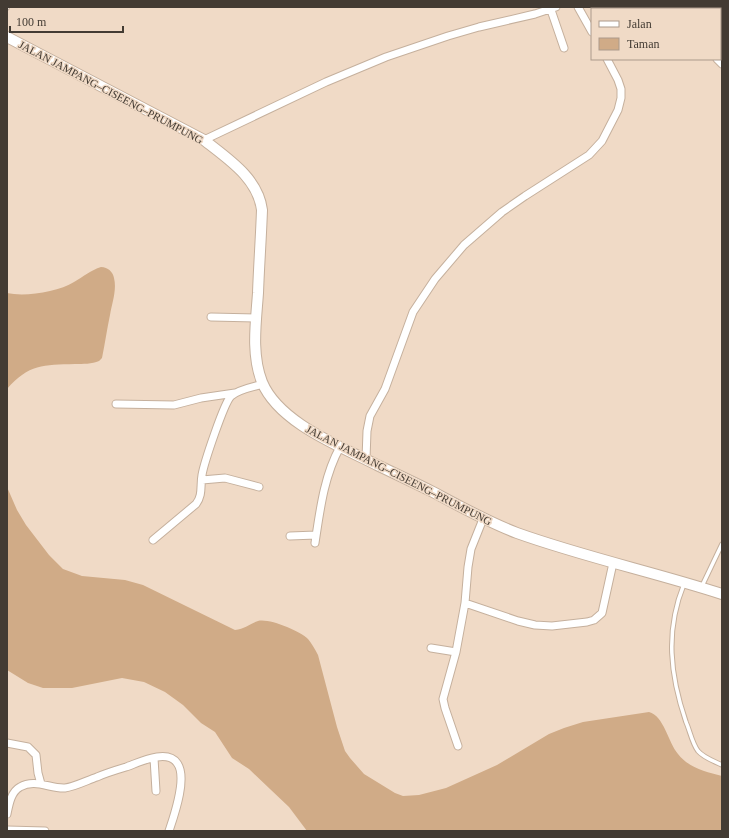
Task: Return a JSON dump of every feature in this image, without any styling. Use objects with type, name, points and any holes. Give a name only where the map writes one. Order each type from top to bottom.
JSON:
[{"type":"main road","name":"JALAN JAMPANG–CISEENG–PRUMPUNG","points":[[7,36],[204,140],[232,161],[252,182],[261,200],[262,210],[256,318],[256,355],[258,370],[263,384],[272,399],[293,419],[340,447],[431,491],[483,519],[517,533],[613,563],[722,594]]},
{"type":"street","points":[[578,7],[591,30]]},
{"type":"street","points":[[204,140],[326,82],[386,57],[479,27],[553,8],[564,48]]},
{"type":"street","points":[[366,459],[367,430],[370,416],[385,389],[414,312],[435,279],[464,245],[502,212],[589,155],[602,141],[618,110],[621,98],[621,89],[618,80],[608,60]]},
{"type":"street","points":[[211,317],[256,318]]},
{"type":"street","points":[[116,404],[174,405],[201,398],[235,393],[263,384]]},
{"type":"street","points":[[153,540],[196,504],[201,494],[204,466],[224,408],[230,396],[235,393]]},
{"type":"street","points":[[315,543],[325,484],[340,447]]},
{"type":"street","points":[[202,480],[225,478],[259,487]]},
{"type":"street","points":[[458,746],[443,699],[456,652],[465,603],[471,549],[483,519]]},
{"type":"street","points":[[290,536],[316,535]]},
{"type":"street","points":[[465,603],[518,621],[535,625],[552,626],[587,622],[594,620],[602,613],[613,563]]},
{"type":"street","points":[[431,648],[456,652]]},
{"type":"street","points":[[7,743],[28,747],[36,755],[41,784]]},
{"type":"street","points":[[7,814],[13,794],[17,789],[28,784],[41,784],[65,788],[127,767],[145,759],[163,757],[172,758],[177,763],[180,772],[181,787],[176,812],[169,831]]},
{"type":"street","points":[[154,758],[156,791]]},
{"type":"street","points":[[7,830],[45,831]]},
{"type":"lane","points":[[701,587],[722,544]]},
{"type":"lane","points":[[684,583],[674,614],[672,626],[671,638],[674,683],[683,713],[698,751],[722,765]]},
{"type":"green space","points":[[101,267],[108,269],[111,272],[115,283],[114,296],[102,358],[99,361],[84,364],[45,366],[30,370],[22,375],[7,389],[7,293],[32,294],[51,291],[67,286]]},
{"type":"green space","points":[[7,487],[17,510],[26,525],[49,555],[63,569],[82,576],[125,580],[143,585],[235,630],[242,629],[258,621],[269,621],[298,632],[308,639],[318,655],[337,727],[345,751],[364,774],[395,793],[403,796],[419,795],[446,788],[497,765],[549,734],[564,728],[583,722],[649,712],[654,714],[662,724],[674,749],[682,759],[698,769],[722,776],[722,831],[307,831],[289,807],[249,769],[232,758],[215,732],[201,723],[183,705],[165,692],[144,682],[122,678],[72,688],[43,688],[28,683],[7,670]]}]
